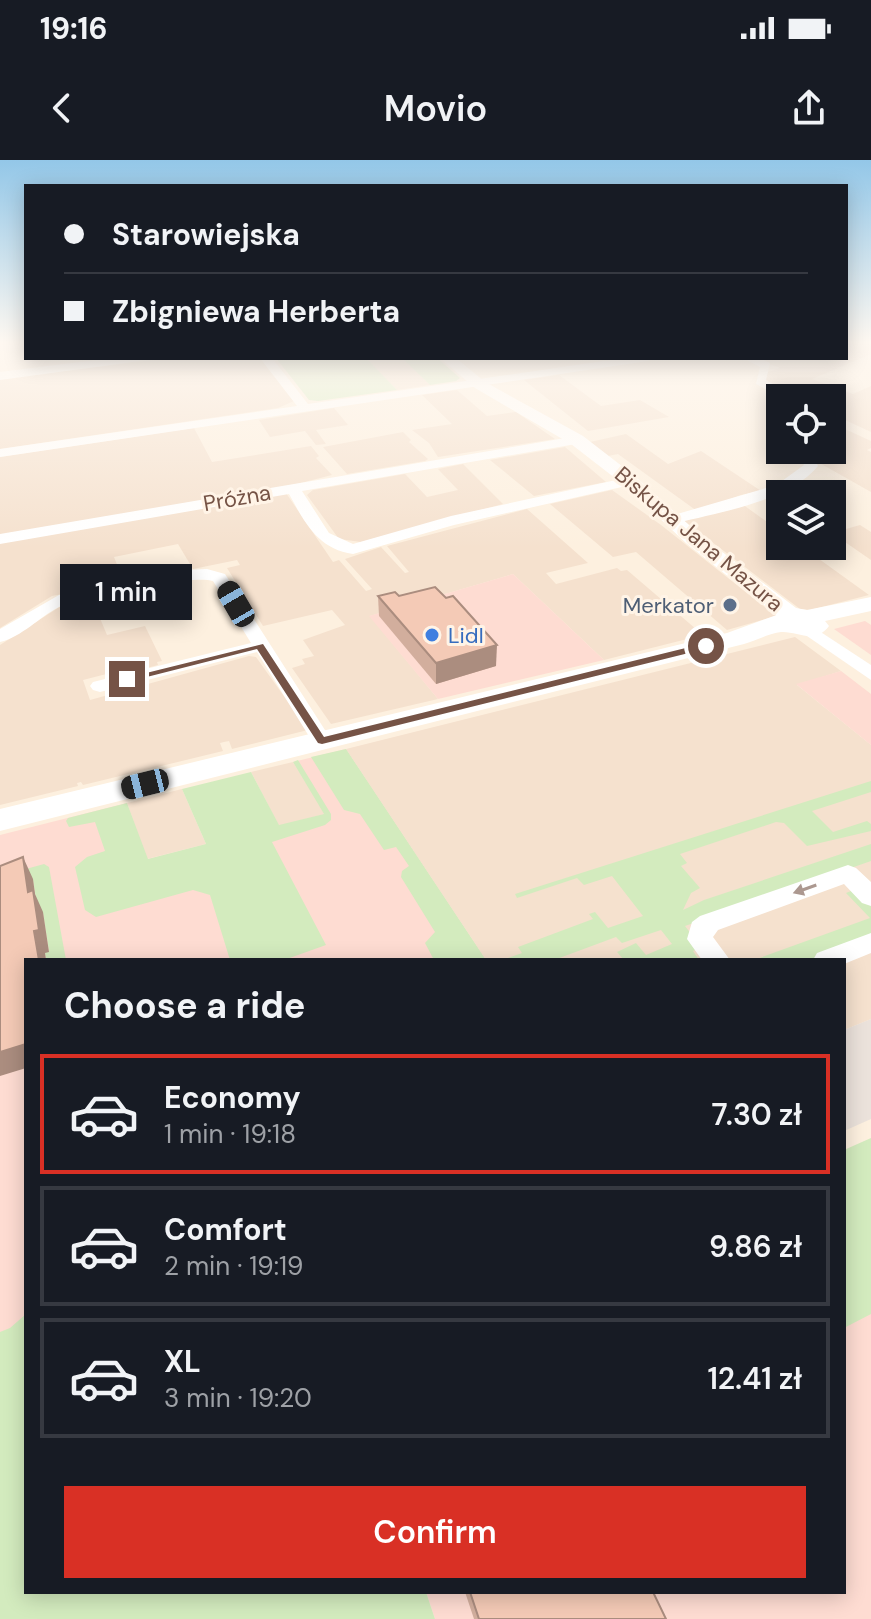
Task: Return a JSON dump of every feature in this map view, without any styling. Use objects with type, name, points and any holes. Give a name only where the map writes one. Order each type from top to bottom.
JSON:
[{"type":"main road","points":[[0,820],[863,606]]},
{"type":"street","points":[[0,453],[270,412]]},
{"type":"street","name":"Biskupa Jana Mazura","points":[[528,412],[577,440],[802,623]]},
{"type":"street","points":[[293,488],[577,440]]},
{"type":"street","points":[[672,520],[750,498],[804,474],[810,464]]},
{"type":"street","name":"Próżna","points":[[0,539],[293,488],[328,542],[338,548],[353,549],[451,521],[630,481]]},
{"type":"street","points":[[0,637],[65,599],[202,574],[219,578],[225,583],[260,646],[322,741]]},
{"type":"street","points":[[802,623],[871,674]]},
{"type":"street","points":[[100,686],[260,646]]},
{"type":"street","points":[[715,958],[700,939],[701,929],[709,923],[848,874],[871,897]]},
{"type":"street","points":[[831,958],[871,943]]},
{"type":"shaded area","points":[[0,412],[250,412],[0,449]]},
{"type":"shaded area","points":[[308,412],[337,412],[348,425],[316,430],[326,444],[316,445],[305,431],[270,437],[259,420]]},
{"type":"shaded area","points":[[440,412],[482,412],[487,416],[516,412],[555,439],[438,457],[429,443],[412,430],[452,424]]},
{"type":"shaded area","points":[[564,412],[661,412],[669,417],[588,431]]},
{"type":"shaded area","points":[[846,412],[871,412],[871,432],[846,420]]},
{"type":"shaded area","points":[[194,428],[212,462],[311,446],[319,456],[316,458],[332,475],[289,486],[0,536],[0,457]]},
{"type":"shaded area","points":[[846,429],[871,441],[871,448],[867,450],[871,452],[871,492],[821,464],[846,464]]},
{"type":"shaded area","points":[[403,432],[428,459],[347,474],[323,447]]},
{"type":"shaded area","points":[[626,434],[668,464],[701,451],[761,491],[697,511],[618,454],[608,456],[590,442]]},
{"type":"shaded area","points":[[565,447],[606,482],[534,496],[490,460]]},
{"type":"shaded area","points":[[463,464],[503,504],[361,542],[339,539],[307,495],[313,490],[405,474],[427,497],[458,490],[438,469]]},
{"type":"shaded area","points":[[612,490],[776,616],[727,630],[636,552],[613,557],[550,504]]},
{"type":"shaded area","points":[[286,493],[333,562],[339,560],[366,591],[372,589],[345,559],[381,547],[405,573],[409,572],[387,546],[527,509],[588,563],[546,573],[556,584],[617,568],[627,570],[703,635],[604,660],[513,574],[370,616],[438,699],[331,724],[292,668],[305,664],[302,659],[314,656],[303,640],[345,625],[332,610],[263,626],[227,568],[240,565],[237,560],[193,569],[178,544],[114,557],[124,582],[52,596],[0,628],[0,543]]},
{"type":"shaded area","points":[[742,504],[766,521],[766,560],[820,560],[869,595],[810,610],[800,609],[683,520]]},
{"type":"shaded area","points":[[860,525],[871,532],[871,560],[846,543],[846,529]]},
{"type":"shaded area","points":[[513,574],[604,660],[438,699],[369,616]]},
{"type":"shaded area","points":[[92,599],[107,635],[145,626],[162,661],[157,662],[158,665],[124,674],[122,670],[83,680],[90,700],[249,656],[256,657],[308,730],[232,749],[229,741],[224,742],[220,743],[223,751],[83,785],[81,782],[77,783],[78,786],[0,805],[0,645],[61,606]]},
{"type":"shaded area","points":[[865,621],[871,625],[871,655],[834,629]]},
{"type":"shaded area","points":[[795,637],[841,671],[797,685],[871,745],[871,1019],[846,1029],[846,958],[485,958],[346,749]]},
{"type":"shaded area","points":[[841,671],[871,694],[871,745],[796,684]]},
{"type":"shaded area","points":[[346,749],[485,958],[24,958],[24,1447],[0,1457],[0,835],[127,803],[148,859],[324,814],[293,762]]},
{"type":"shaded area","points":[[293,762],[325,814],[279,826],[251,772]]},
{"type":"shaded area","points":[[182,789],[206,844],[147,859],[127,803]]},
{"type":"shaded area","points":[[871,1019],[871,1119],[846,1130],[846,1029]]},
{"type":"shaded area","points":[[871,1253],[871,1619],[435,1619],[427,1594],[846,1594],[846,1265]]},
{"type":"green space","points":[[346,749],[485,958],[433,958],[425,943],[435,932],[401,877],[402,871],[409,866],[396,847],[384,850],[360,814],[344,810],[311,757]]},
{"type":"green space","points":[[298,760],[331,814],[331,820],[325,825],[272,842],[326,945],[290,958],[229,958],[210,895],[193,890],[96,917],[85,910],[75,867],[87,857],[105,851],[95,822],[69,827],[68,818],[127,803],[148,859],[206,844],[182,789],[251,772],[279,825],[324,814],[293,762]]},
{"type":"green space","points":[[871,781],[871,792],[812,811],[833,832],[867,821],[871,824],[871,831],[807,846],[784,823],[776,822],[680,854],[687,863],[681,866],[700,888],[691,893],[683,910],[704,900],[871,844],[871,861],[685,926],[701,947],[693,951],[698,958],[622,958],[617,952],[636,943],[646,955],[672,944],[661,930],[622,943],[616,937],[559,958],[508,958],[522,953],[518,947],[593,919],[589,914],[595,912],[608,928],[643,916],[612,876],[584,885],[577,878],[517,898],[515,894]]},
{"type":"green space","points":[[44,864],[49,867],[66,958],[46,958],[45,953],[49,951],[43,913],[38,913],[33,880],[15,872]]},
{"type":"green space","points":[[856,889],[871,904],[871,937],[814,958],[760,958],[870,918],[846,893]]},
{"type":"green space","points":[[871,1138],[871,1314],[846,1327],[846,1149]]},
{"type":"green space","points":[[24,1316],[24,1594],[427,1594],[435,1619],[0,1619],[0,1332]]},
{"type":"building","points":[[435,587],[446,598],[453,596],[497,645],[436,663],[378,596],[395,592],[399,596]]},
{"type":"building","points":[[23,857],[28,892],[33,890],[39,930],[34,931],[39,958],[24,958],[24,1045],[0,1052],[0,866]]},
{"type":"building","points":[[471,1594],[654,1594],[666,1619],[479,1619]]},
{"type":"place","name":"Merkator","points":[[730,605]]},
{"type":"place","name":"Lidl","points":[[432,635]]},
{"type":"route","points":[[127,679],[260,646],[322,741],[706,646]]}]
